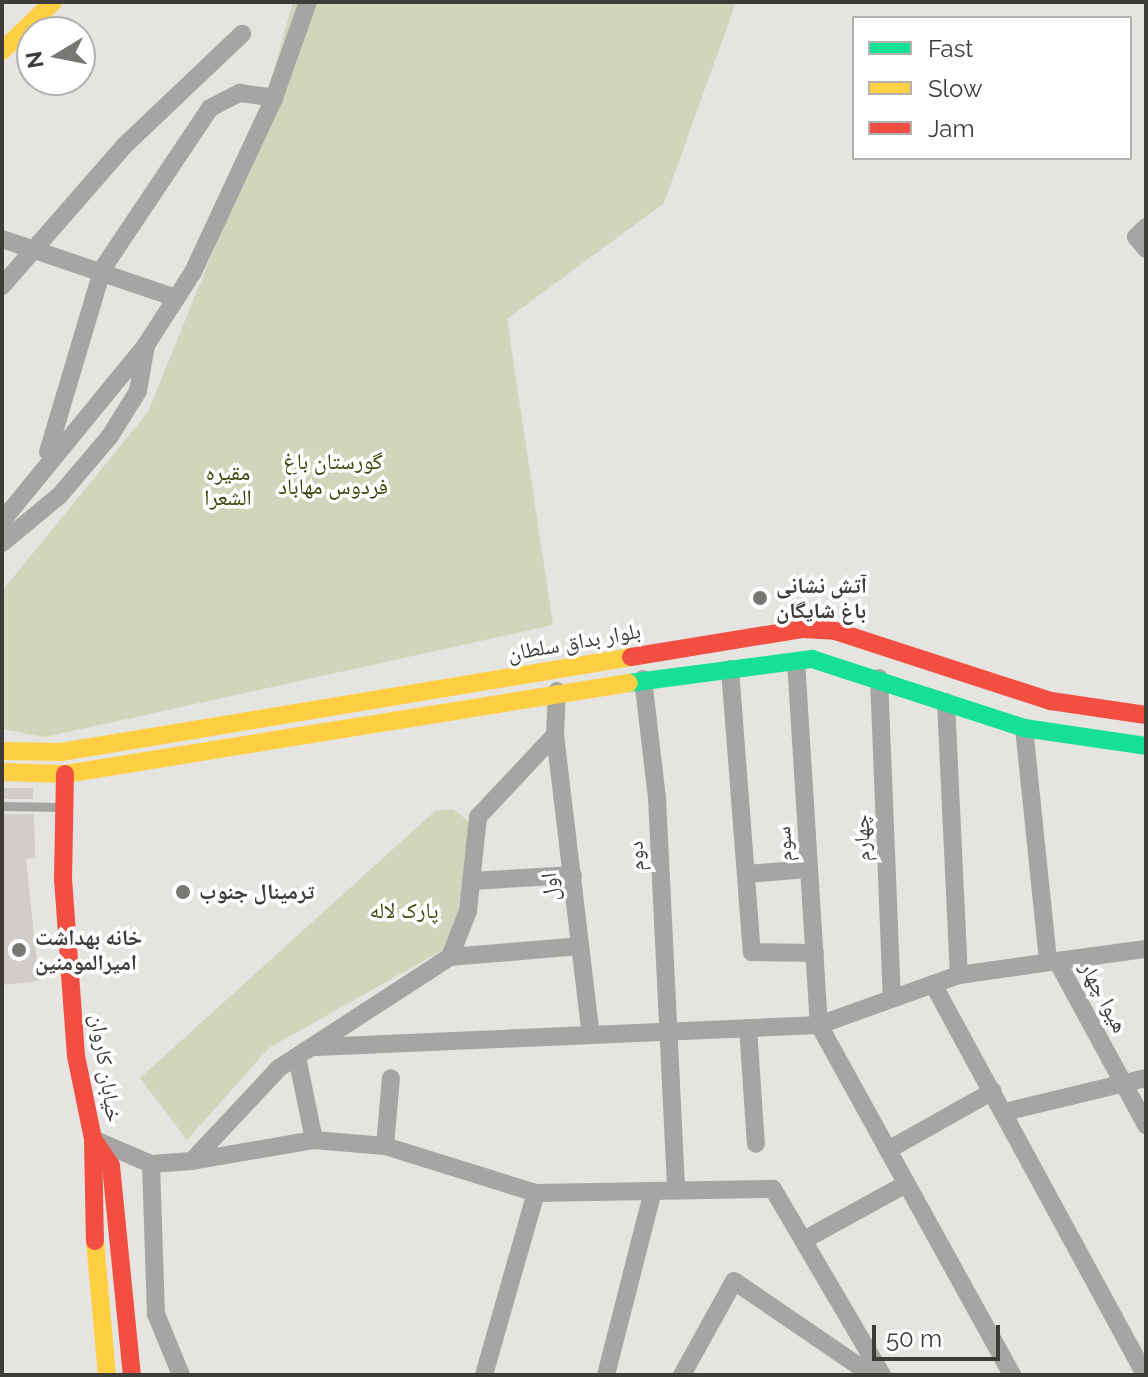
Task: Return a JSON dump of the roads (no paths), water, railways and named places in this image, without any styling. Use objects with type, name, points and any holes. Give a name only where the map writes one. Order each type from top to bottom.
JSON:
[{"type":"main road","points":[[2,51],[53,2]]},
{"type":"main road","name":"بلوار بداق سلطان","points":[[2,751],[61,752],[705,643],[835,631],[1029,695],[1146,715]]},
{"type":"main road","points":[[730,669],[745,637]]},
{"type":"main road","points":[[705,643],[724,656],[730,669]]},
{"type":"main road","name":"بلوار بداق سلطان","points":[[2,772],[65,774],[557,691],[823,660],[1024,728],[1146,746]]},
{"type":"main road","name":"خیابان کاروان","points":[[65,774],[63,807],[76,1056],[93,1139]]},
{"type":"main road","points":[[93,1139],[111,1166],[132,1375]]},
{"type":"main road","points":[[93,1139],[88,1169],[107,1375]]},
{"type":"main road","points":[[88,1169],[111,1166]]},
{"type":"street","points":[[2,521],[47,459],[146,345],[176,298],[274,98],[308,2]]},
{"type":"street","points":[[2,286],[32,246],[242,34]]},
{"type":"street","points":[[47,459],[103,268],[210,108],[240,93],[274,98]]},
{"type":"street","points":[[1146,227],[1136,237],[1146,249]]},
{"type":"street","points":[[2,239],[103,268],[176,298]]},
{"type":"street","points":[[2,543],[60,495],[110,436],[138,391],[146,345]]},
{"type":"street","name":"سوم","points":[[796,661],[819,1025]]},
{"type":"street","points":[[730,669],[754,956],[815,953]]},
{"type":"street","name":"چهارم","points":[[879,678],[892,995]]},
{"type":"street","name":"دوم","points":[[643,679],[670,1031],[676,1191]]},
{"type":"street","name":"اول","points":[[557,691],[555,735],[591,1035]]},
{"type":"street","points":[[946,702],[959,975]]},
{"type":"street","points":[[1024,728],[1052,962],[1146,949]]},
{"type":"street","points":[[450,957],[471,881],[478,817],[555,735]]},
{"type":"street","points":[[747,874],[809,869]]},
{"type":"street","points":[[471,881],[573,875]]},
{"type":"street","points":[[192,1161],[279,1068],[317,1047],[450,957],[580,946]]},
{"type":"street","name":"هیوا چهار","points":[[317,1047],[819,1025],[892,995],[959,975],[1052,962],[1146,1125]]},
{"type":"street","points":[[933,984],[1145,1375]]},
{"type":"street","points":[[819,1025],[1012,1375]]},
{"type":"street","points":[[748,1028],[756,1144]]},
{"type":"street","points":[[297,1057],[314,1140]]},
{"type":"street","points":[[385,1146],[391,1078]]},
{"type":"street","points":[[1005,1112],[1146,1078]]},
{"type":"street","points":[[888,1150],[993,1091]]},
{"type":"street","name":"خیابان کاروان","points":[[93,1139],[151,1164]]},
{"type":"street","points":[[181,1375],[156,1314],[151,1164],[192,1161],[314,1140],[385,1146],[536,1193],[773,1189],[882,1375]]},
{"type":"street","points":[[804,1240],[906,1184]]},
{"type":"street","points":[[606,1375],[653,1191]]},
{"type":"street","points":[[484,1375],[536,1193]]},
{"type":"street","points":[[682,1375],[734,1281],[872,1375]]},
{"type":"lane","points":[[2,806],[63,807]]},
{"type":"place","name":"آتش نشانی باغ شایگان","points":[[760,598]]},
{"type":"place","name":"ترمینال جنوب","points":[[183,892]]},
{"type":"place","name":"خانه بهداشت امیرالمومنین","points":[[19,950]]},
{"type":"park label","name":"گورستان باغ فردوس مهاباد","points":[[333,474]]},
{"type":"park label","name":"مقیره الشعرا","points":[[228,484]]},
{"type":"park label","name":"پارک لاله","points":[[404,911]]}]
